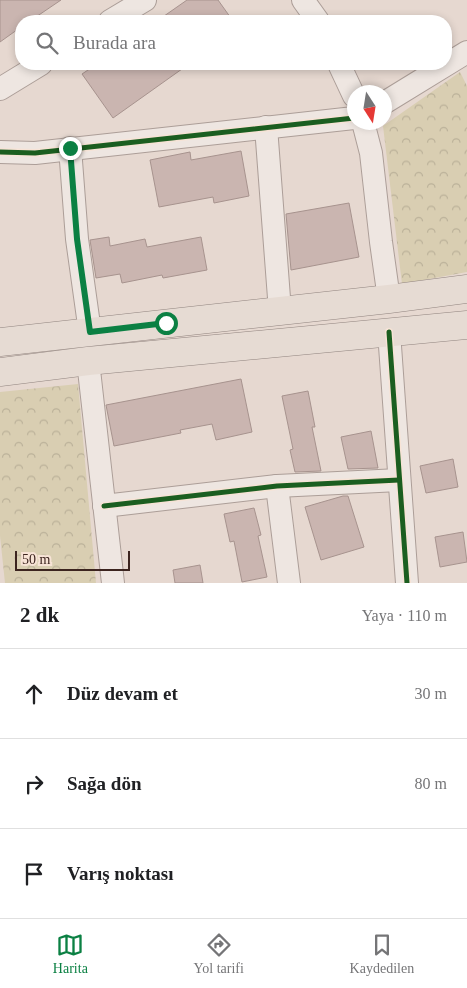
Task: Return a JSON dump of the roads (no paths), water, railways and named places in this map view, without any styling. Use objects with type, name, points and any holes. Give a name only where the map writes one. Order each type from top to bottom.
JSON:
[{"type":"main road","points":[[0,342],[467,289]]},
{"type":"main road","points":[[0,372],[88,361],[467,325]]},
{"type":"street","points":[[120,15],[145,0]]},
{"type":"street","points":[[303,0],[314,15]]},
{"type":"street","points":[[452,65],[465,58]]},
{"type":"street","points":[[0,89],[31,70]]},
{"type":"street","points":[[342,70],[349,85]]},
{"type":"street","points":[[392,99],[443,70]]},
{"type":"street","points":[[0,152],[35,153],[347,119]]},
{"type":"street","points":[[266,127],[280,311]]},
{"type":"street","points":[[365,130],[371,153],[389,299]]},
{"type":"street","points":[[70,148],[77,239],[90,332]]},
{"type":"street","points":[[389,332],[407,583]]},
{"type":"street","points":[[88,361],[113,583]]},
{"type":"street","points":[[104,506],[277,486],[399,480]]},
{"type":"street","points":[[277,486],[289,583]]}]
